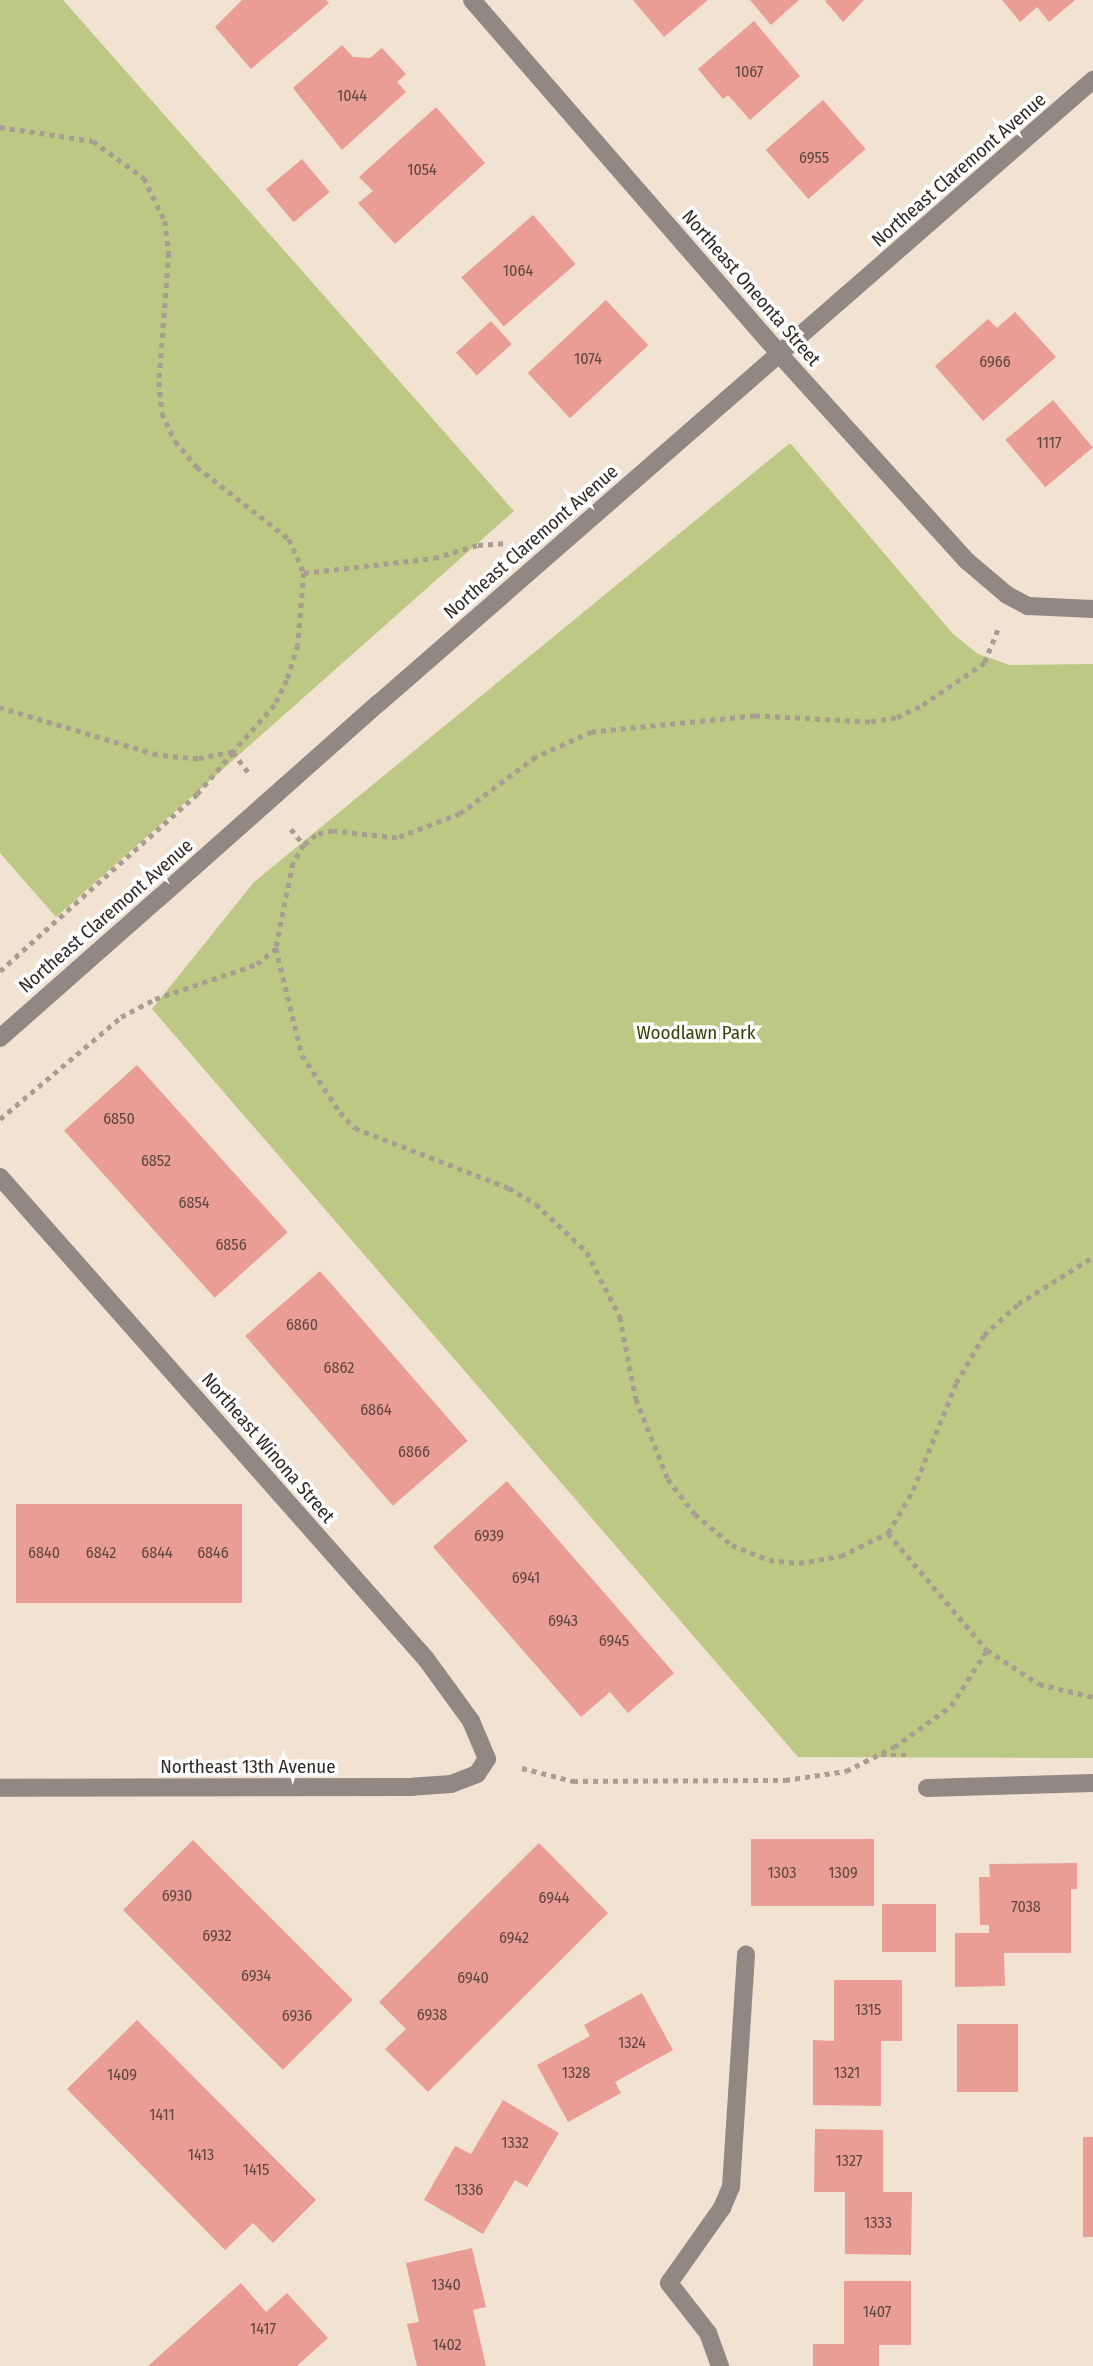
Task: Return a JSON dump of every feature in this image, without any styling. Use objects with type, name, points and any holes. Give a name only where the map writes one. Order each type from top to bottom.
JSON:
[{"type":"street","name":"Northeast Oneonta Street","points":[[472,0],[781,356],[967,561],[1007,595]]},
{"type":"street","name":"Northeast Claremont Avenue","points":[[0,1038],[551,551],[781,356],[1093,80]]},
{"type":"street","points":[[1007,595],[1028,606],[1093,609]]},
{"type":"street","name":"Northeast Winona Street","points":[[0,1177],[426,1659],[471,1721],[487,1759]]},
{"type":"street","name":"Northeast 13th Avenue","points":[[0,1788],[412,1787],[451,1784],[477,1774],[487,1759]]},
{"type":"street","points":[[927,1788],[1093,1783]]},
{"type":"street","points":[[720,2366],[708,2333],[669,2283],[722,2208],[731,2187],[746,1954]]},
{"type":"path","points":[[0,127],[93,141],[144,178],[165,221],[169,253],[159,382],[162,413],[175,441],[197,467],[289,539],[304,573],[298,645],[287,680],[275,705],[197,793],[0,971]]},
{"type":"path","points":[[304,573],[434,558],[496,542],[551,551]]},
{"type":"path","points":[[1007,595],[995,645],[985,663],[920,707],[896,718],[870,722],[755,716],[592,732],[536,757],[460,814],[397,838],[333,831],[316,835],[303,845],[293,863],[276,948],[302,1055],[355,1128],[509,1188],[536,1204],[587,1252],[605,1278],[620,1317],[650,1442],[668,1479],[695,1514],[732,1545],[769,1560],[799,1563],[841,1556],[888,1533],[913,1490],[956,1383],[984,1335],[1018,1304],[1093,1257]]},
{"type":"path","points":[[0,708],[157,755],[198,759],[233,752]]},
{"type":"path","points":[[0,1119],[121,1017],[155,999],[257,964],[276,948]]},
{"type":"path","points":[[888,1533],[987,1650],[1040,1684],[1093,1697]]},
{"type":"path","points":[[487,1759],[573,1782],[785,1780],[846,1771],[894,1746],[951,1706],[987,1650]]},
{"type":"green space","points":[[0,0],[63,0],[514,511],[56,917],[0,853]]},
{"type":"green space","name":"Woodlawn Park","points":[[790,443],[953,634],[978,654],[1010,665],[1093,664],[1093,1758],[798,1757],[152,1009],[254,882]]},
{"type":"building","points":[[242,0],[326,0],[329,3],[251,69],[215,27]]},
{"type":"building","points":[[633,0],[708,0],[664,37]]},
{"type":"building","points":[[750,0],[799,0],[771,25]]},
{"type":"building","points":[[827,0],[864,0],[843,22],[825,1]]},
{"type":"building","points":[[1002,0],[1075,0],[1049,22],[1037,7],[1020,22]]},
{"type":"building","points":[[754,21],[800,76],[750,120],[728,95],[723,99],[698,69]]},
{"type":"building","points":[[342,45],[353,57],[370,58],[382,48],[406,74],[397,82],[406,92],[342,150],[293,88]]},
{"type":"building","points":[[823,100],[866,149],[808,199],[766,150]]},
{"type":"building","points":[[436,107],[485,163],[395,244],[358,203],[373,191],[359,177]]},
{"type":"building","points":[[302,159],[330,192],[294,222],[266,189]]},
{"type":"building","points":[[533,215],[576,264],[504,326],[461,277]]},
{"type":"building","points":[[606,300],[648,345],[570,418],[528,373]]},
{"type":"building","points":[[1015,312],[1056,357],[983,421],[935,366],[988,319],[997,328]]},
{"type":"building","points":[[491,321],[512,344],[477,375],[456,352]]},
{"type":"building","points":[[1053,400],[1093,447],[1045,487],[1006,440]]},
{"type":"building","points":[[137,1065],[288,1232],[215,1298],[64,1131]]},
{"type":"building","points":[[320,1271],[468,1441],[393,1506],[245,1336]]},
{"type":"building","points":[[507,1481],[674,1673],[628,1713],[610,1692],[581,1717],[433,1547]]},
{"type":"building","points":[[16,1504],[242,1504],[242,1603],[16,1603]]},
{"type":"building","points":[[751,1839],[874,1839],[874,1906],[751,1906]]},
{"type":"building","points":[[193,1840],[353,2000],[283,2070],[123,1910]]},
{"type":"building","points":[[539,1843],[608,1913],[428,2092],[385,2049],[406,2029],[379,2002]]},
{"type":"building","points":[[1077,1863],[1077,1889],[1071,1889],[1071,1953],[1004,1953],[1005,1986],[955,1987],[955,1933],[989,1933],[989,1925],[980,1925],[979,1877],[990,1877],[989,1864]]},
{"type":"building","points":[[882,1904],[936,1904],[936,1952],[882,1952]]},
{"type":"building","points":[[834,1980],[902,1980],[902,2041],[881,2041],[881,2106],[813,2105],[813,2040],[834,2041]]},
{"type":"building","points":[[642,1993],[673,2050],[615,2082],[621,2093],[568,2122],[537,2065],[590,2036],[584,2025]]},
{"type":"building","points":[[137,2020],[316,2200],[273,2243],[253,2223],[225,2250],[67,2089]]},
{"type":"building","points":[[957,2024],[1018,2024],[1018,2092],[957,2092]]},
{"type":"building","points":[[503,2100],[559,2133],[527,2187],[515,2180],[483,2234],[424,2200],[455,2146],[471,2154]]},
{"type":"building","points":[[815,2129],[883,2130],[883,2192],[912,2192],[911,2255],[845,2254],[845,2192],[814,2192]]},
{"type":"building","points":[[1083,2137],[1093,2137],[1093,2237],[1083,2237]]},
{"type":"building","points":[[472,2248],[486,2307],[473,2310],[486,2366],[417,2366],[407,2324],[419,2322],[406,2263]]},
{"type":"building","points":[[844,2281],[911,2281],[911,2345],[879,2345],[879,2366],[813,2366],[813,2344],[844,2344]]},
{"type":"building","points":[[241,2283],[266,2312],[287,2293],[328,2338],[297,2366],[148,2366]]}]
